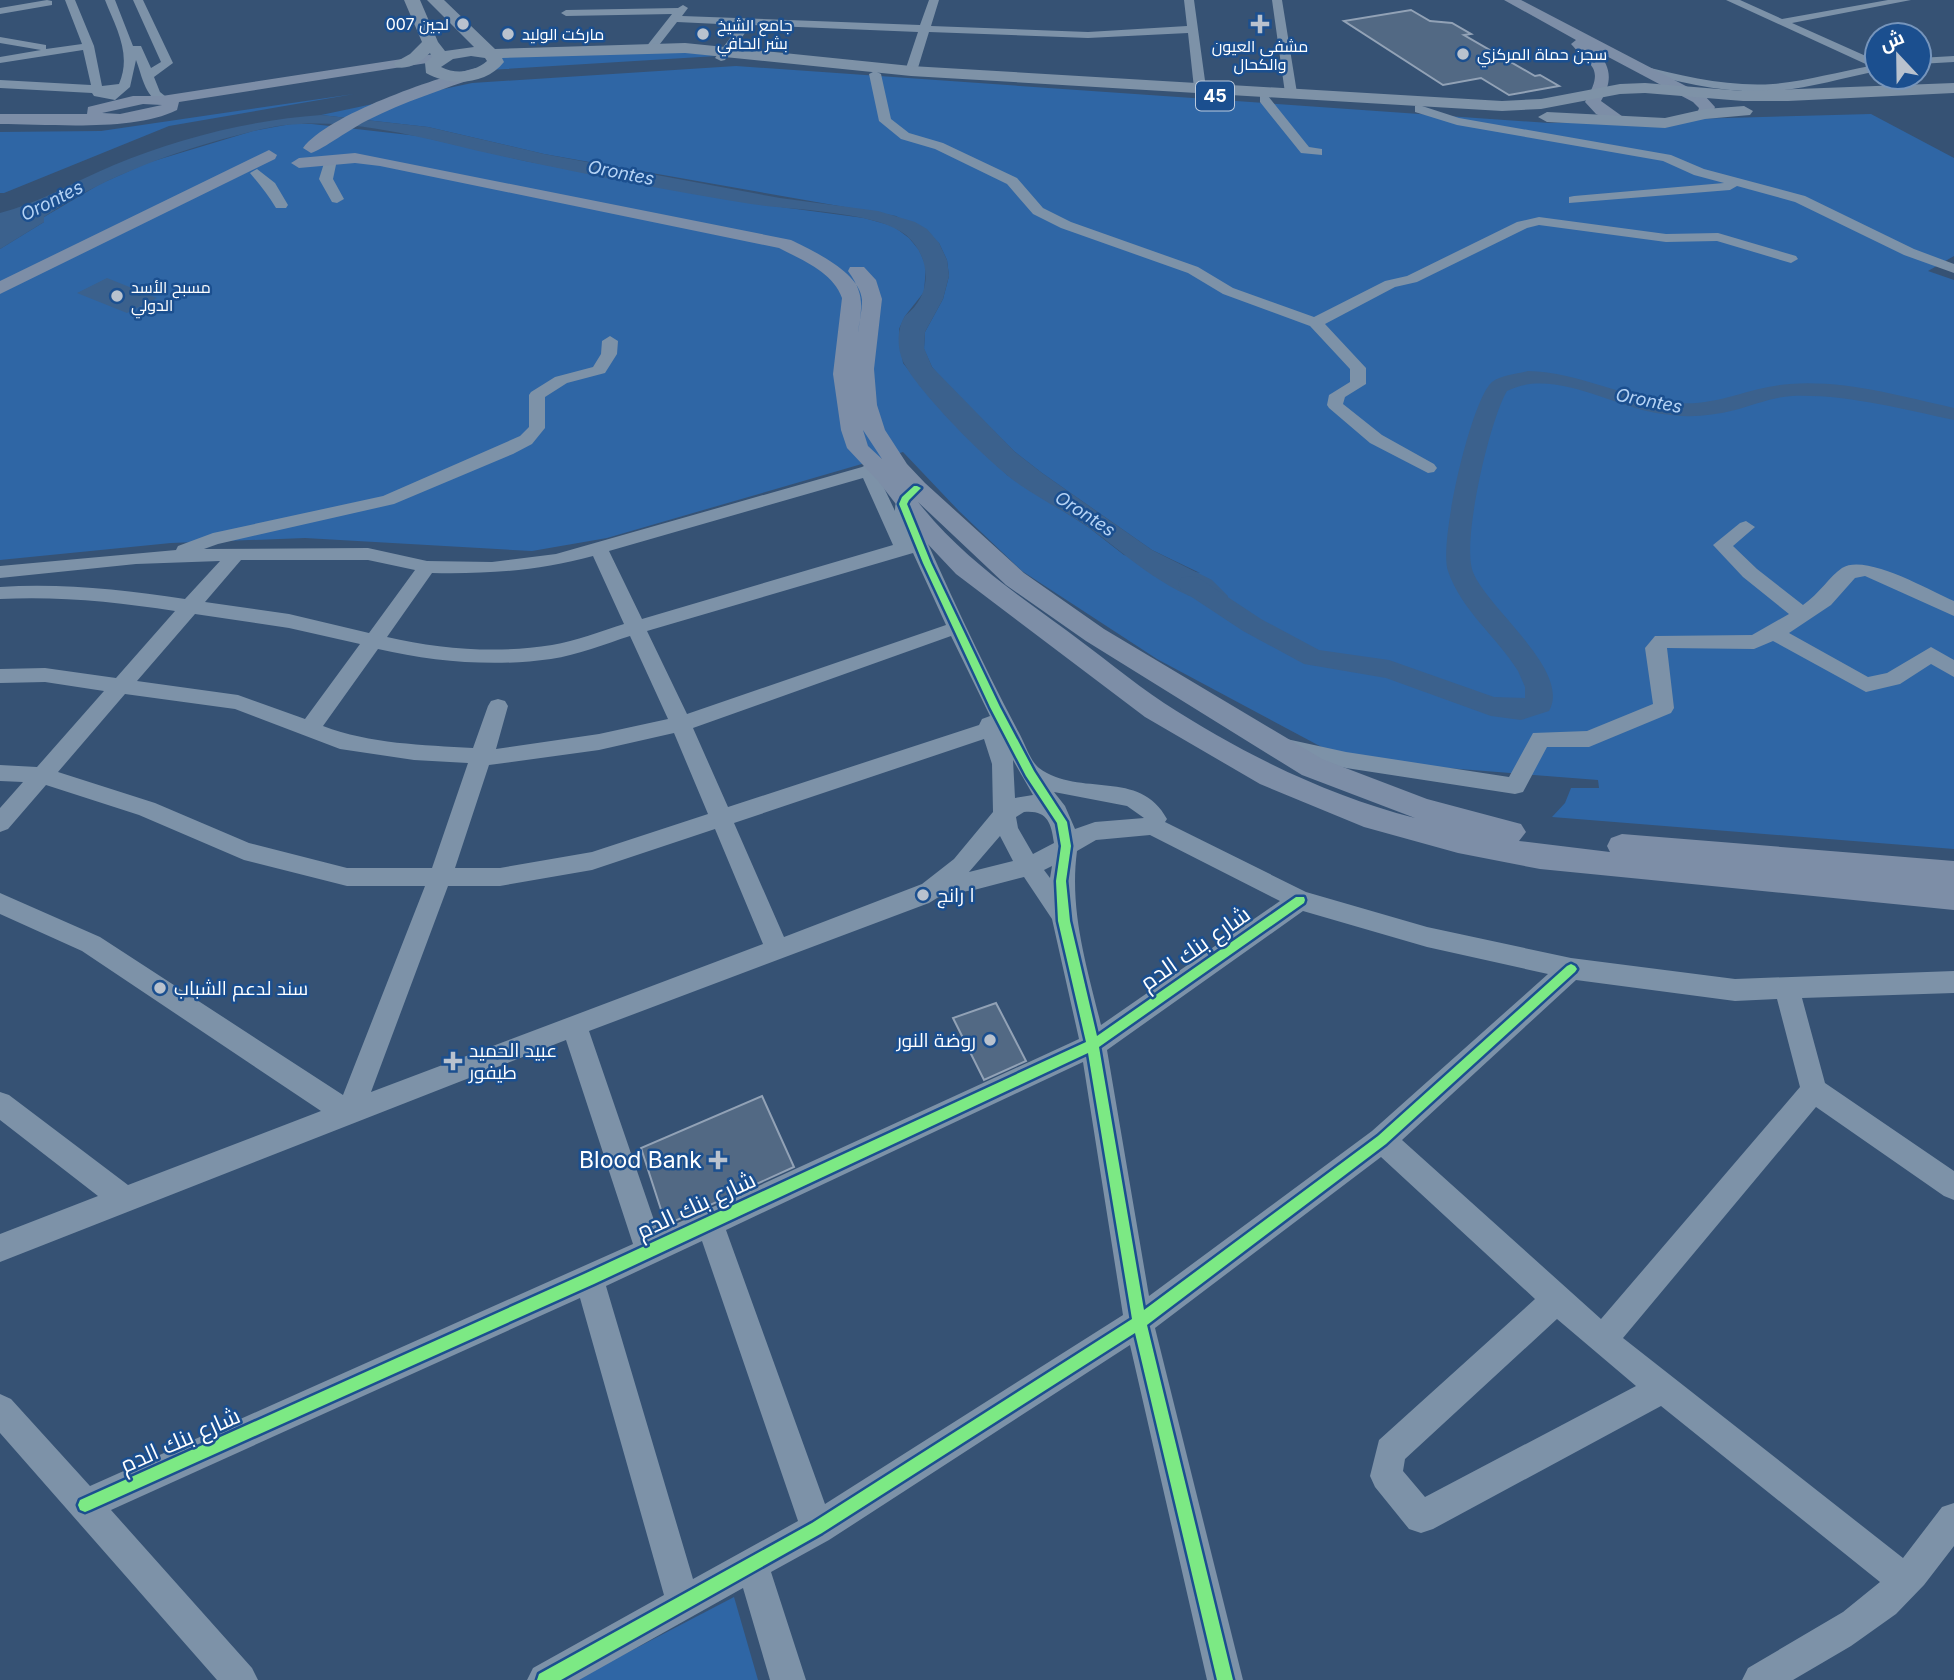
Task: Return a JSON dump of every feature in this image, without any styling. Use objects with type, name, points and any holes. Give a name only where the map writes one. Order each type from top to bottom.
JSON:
[{"type":"highway","points":[[412,0],[438,64],[453,76],[477,73],[494,65],[496,59],[435,0]]},
{"type":"highway","points":[[402,63],[416,58],[430,43]]},
{"type":"highway","name":"45","points":[[491,54],[652,47],[875,74],[1665,123],[1705,114],[1954,96]]},
{"type":"highway","points":[[438,64],[471,51],[491,54]]},
{"type":"highway","name":"45","points":[[477,73],[724,55],[911,71],[1502,106],[1541,104],[1645,88],[1787,96],[1954,88]]},
{"type":"main road","points":[[1498,0],[1591,52],[1603,73],[1604,84],[1593,102],[1595,106],[1618,119]]},
{"type":"main road","points":[[1511,0],[1685,91],[1707,107],[1705,114]]},
{"type":"main road","points":[[162,106],[402,63],[438,64]]},
{"type":"main road","points":[[0,119],[104,108],[138,100],[162,106],[438,64]]},
{"type":"main road","points":[[375,110],[393,88],[438,64]]},
{"type":"main road","points":[[203,190],[257,173],[375,110],[477,73]]},
{"type":"main road","points":[[366,77],[393,88]]},
{"type":"main road","points":[[0,113],[104,108]]},
{"type":"main road","points":[[0,288],[203,190],[269,155],[305,149],[380,161],[785,244],[821,262],[842,280],[852,298],[843,374],[846,406],[858,448],[1015,579],[1095,635],[1312,768],[1371,791],[1499,830],[1561,841],[1954,873]]},
{"type":"main road","points":[[911,494],[923,548],[965,568],[1155,710],[1270,776],[1364,816],[1458,841],[1540,858],[1954,897]]},
{"type":"street","points":[[0,11],[43,2],[72,6],[88,46],[104,108],[124,87],[132,65],[110,0]]},
{"type":"street","points":[[118,0],[147,76],[162,106]]},
{"type":"street","points":[[138,0],[167,63],[147,76]]},
{"type":"street","points":[[565,0],[566,17],[677,15],[748,22],[1088,35],[1193,29]]},
{"type":"street","points":[[652,47],[689,0]]},
{"type":"street","points":[[911,71],[934,0]]},
{"type":"street","points":[[1189,0],[1200,88]]},
{"type":"street","points":[[1277,0],[1291,93]]},
{"type":"street","points":[[1731,0],[1863,60]]},
{"type":"street","points":[[1749,0],[1863,51]]},
{"type":"street","points":[[1839,0],[1858,8]]},
{"type":"street","points":[[1780,22],[1906,0]]},
{"type":"street","points":[[724,55],[748,22]]},
{"type":"street","points":[[0,40],[63,50]]},
{"type":"street","points":[[0,60],[88,46]]},
{"type":"street","points":[[1933,60],[1954,59]]},
{"type":"street","points":[[1639,68],[1697,82],[1736,87],[1790,85],[1863,69]]},
{"type":"street","points":[[875,74],[885,121],[905,136],[939,146],[1012,181],[1038,211],[1066,225],[1194,270],[1228,291],[1315,323],[1358,369],[1358,384],[1337,395],[1335,405],[1376,439],[1428,468]]},
{"type":"street","points":[[0,84],[99,90],[124,87]]},
{"type":"street","points":[[1264,99],[1305,150],[1318,152]]},
{"type":"street","points":[[1419,109],[1457,121],[1666,158],[1699,172],[1800,199],[1909,252],[1954,269]]},
{"type":"street","points":[[305,149],[326,174],[326,182],[337,199]]},
{"type":"street","points":[[257,173],[270,186],[281,205]]},
{"type":"street","points":[[1574,200],[1747,185]]},
{"type":"street","points":[[1315,323],[1390,284],[1412,279],[1522,225],[1539,221],[1666,237],[1718,237],[1791,259]]},
{"type":"street","points":[[166,557],[213,539],[388,500],[507,450],[526,440],[537,428],[537,395],[561,380],[599,370],[609,354],[610,341]]},
{"type":"street","points":[[0,572],[166,557],[236,554],[368,554],[427,567],[492,568],[556,560],[598,549],[878,465],[923,548],[995,707],[1030,774],[1062,822],[1066,846],[1061,881],[1065,921],[1093,1045],[1139,1322],[1225,1680]]},
{"type":"street","points":[[1745,527],[1721,545],[1750,573],[1802,614]]},
{"type":"street","points":[[0,593],[32,591],[104,594],[289,621],[422,652],[493,656],[553,652],[923,548]]},
{"type":"street","points":[[923,548],[944,631],[991,729],[1003,764],[1004,815],[1013,841],[1065,921]]},
{"type":"street","points":[[598,549],[681,724],[778,951]]},
{"type":"street","points":[[0,823],[236,554]]},
{"type":"street","points":[[309,729],[427,567]]},
{"type":"street","points":[[1272,744],[1346,760],[1516,786],[1541,739],[1589,739],[1664,708],[1655,648],[1662,641],[1754,642],[1774,633],[1824,600],[1849,572],[1867,570],[1954,609]]},
{"type":"street","points":[[0,676],[45,676],[239,702],[340,741],[414,752],[496,757],[599,742],[681,724],[944,631]]},
{"type":"street","points":[[1774,633],[1866,685],[1893,679],[1931,654],[1954,670]]},
{"type":"street","points":[[349,1114],[440,877],[498,706]]},
{"type":"street","points":[[0,773],[42,775],[147,808],[257,855],[347,877],[500,877],[592,861],[991,729]]},
{"type":"street","points":[[1030,774],[1069,789],[1121,797],[1146,805],[1154,812],[1156,819],[1152,826]]},
{"type":"street","points":[[0,1248],[574,1026],[921,896],[938,886],[974,853],[1010,809],[1029,803],[1048,806],[1057,812]]},
{"type":"street","points":[[938,886],[974,881],[1030,866],[1094,831],[1152,826],[1300,900],[1427,937],[1571,969],[1735,990],[1954,982]]},
{"type":"street","name":"شارع بنك الدم","points":[[85,1506],[589,1279],[1093,1045],[1300,900]]},
{"type":"street","points":[[0,903],[91,944],[349,1114]]},
{"type":"street","points":[[545,1680],[817,1528],[1139,1322],[1382,1140],[1571,969]]},
{"type":"street","points":[[1787,989],[1814,1090],[1954,1186]]},
{"type":"street","points":[[574,1026],[650,1250]]},
{"type":"street","points":[[1601,1340],[1814,1090]]},
{"type":"street","points":[[0,1104],[126,1200]]},
{"type":"street","points":[[1382,1140],[1601,1340],[1905,1581]]},
{"type":"street","points":[[709,1222],[817,1528]]},
{"type":"street","points":[[589,1279],[684,1604]]},
{"type":"street","points":[[1556,1299],[1390,1451],[1386,1476],[1421,1517],[1662,1389]]},
{"type":"street","points":[[0,1410],[240,1680]]},
{"type":"street","points":[[1760,1680],[1860,1619],[1905,1581],[1954,1520]]},
{"type":"street","points":[[752,1563],[788,1680]]},
{"type":"shaded area","points":[[664,50],[717,56],[489,70],[499,57]]},
{"type":"shaded area","points":[[736,66],[1549,123],[1871,114],[1954,158],[1954,256],[1928,271],[1954,280],[1954,849],[1552,817],[1565,803],[1571,788],[1599,788],[1598,780],[1346,760],[1157,659],[1022,571],[959,511],[903,452],[607,538],[532,551],[305,538],[171,543],[0,560],[0,249],[44,222],[44,217],[100,184],[147,163],[253,131],[291,124],[312,124],[418,136],[525,161],[750,203],[864,218],[893,226],[919,250],[926,266],[924,292],[905,316],[899,329],[903,363],[932,400],[1007,475],[1088,527],[1124,555],[1200,573],[1152,550],[1042,473],[1015,452],[948,386],[932,367],[924,349],[925,332],[943,299],[949,276],[947,260],[939,243],[896,216],[544,154],[428,127],[321,115],[472,83]]},
{"type":"shaded area","points":[[354,94],[169,126],[0,193],[0,132],[101,131]]},
{"type":"shaded area","points":[[734,1597],[758,1680],[575,1680]]},
{"type":"water","name":"Orontes","points":[[321,115],[428,127],[544,154],[780,198],[878,211],[915,222],[927,229],[939,243],[947,260],[949,276],[943,299],[925,332],[924,348],[932,367],[1015,452],[1152,550],[1212,580],[1228,596],[1225,605],[1207,602],[1170,586],[1088,527],[1020,485],[992,462],[941,411],[905,365],[899,347],[902,321],[921,297],[924,288],[926,279],[923,260],[906,235],[875,221],[657,188],[368,127],[313,123],[270,127],[223,139],[130,171],[65,204],[44,217],[44,222],[0,249],[0,213],[43,198],[114,165],[164,146],[215,132],[268,121]]},
{"type":"water","name":"مسبح الأسد الدولي","points":[[107,278],[157,298],[127,313],[77,293]]},
{"type":"building","name":"سجن حماة المركزي","points":[[1411,10],[1430,21],[1452,23],[1471,34],[1464,35],[1535,76],[1540,75],[1559,86],[1509,95],[1481,78],[1443,85],[1344,21]]},
{"type":"building","name":"روضة النور","points":[[996,1003],[1026,1061],[984,1080],[953,1018]]},
{"type":"building","name":"Blood Bank","points":[[762,1096],[794,1167],[666,1225],[641,1148]]},
{"type":"waterway","name":"Orontes","points":[[1190,584],[1252,625],[1313,658],[1389,669],[1491,706],[1521,710],[1539,704],[1538,687],[1531,670],[1521,653],[1468,587],[1460,571],[1457,555],[1473,462],[1493,396],[1499,387],[1511,381],[1545,378],[1637,403],[1692,410],[1716,408],[1781,391],[1833,391],[1954,414]]},
{"type":"cycle path","points":[[917,488],[903,504],[927,563],[995,707],[1030,773],[1062,822],[1066,846],[1061,881],[1064,921],[1093,1045],[1139,1322],[1225,1680]]},
{"type":"cycle path","points":[[85,1505],[589,1279],[1093,1045],[1300,900]]},
{"type":"cycle path","points":[[545,1680],[817,1528],[1139,1322],[1382,1140],[1571,969]]},
{"type":"place","name":"لجين 007","points":[[463,24]]},
{"type":"place","name":"مشفى العيون والكحال","points":[[1260,24]]},
{"type":"place","name":"ماركت الوليد","points":[[508,34]]},
{"type":"place","name":"جامع الشيخ بشر الحافي","points":[[703,34]]},
{"type":"place","name":"سجن حماة المركزي","points":[[1463,54]]},
{"type":"place","name":"مسبح الأسد الدولي","points":[[117,296]]},
{"type":"place","name":"ا رانج","points":[[923,895]]},
{"type":"place","name":"سند لدعم الشباب","points":[[160,988]]},
{"type":"place","name":"روضة النور","points":[[990,1040]]},
{"type":"place","name":"عبيد الحميد طيفور","points":[[453,1061]]},
{"type":"place","name":"Blood Bank","points":[[718,1160]]}]
